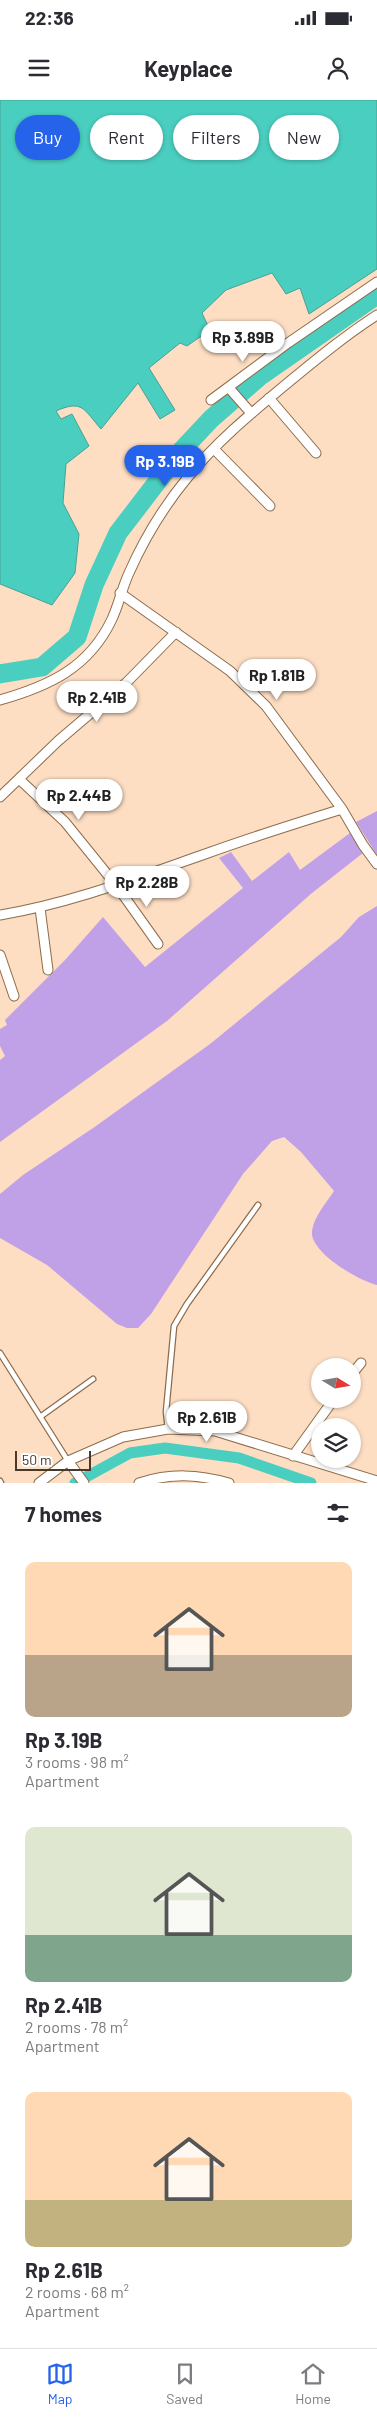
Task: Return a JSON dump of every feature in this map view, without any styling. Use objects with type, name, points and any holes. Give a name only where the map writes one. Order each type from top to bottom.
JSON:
[{"type":"street","points":[[211,400],[232,391],[288,343],[377,282]]},
{"type":"street","points":[[0,700],[49,684],[75,666],[101,639],[113,617],[120,592],[139,552],[162,513],[188,477],[251,413],[348,334],[377,315]]},
{"type":"street","points":[[232,391],[251,413]]},
{"type":"street","points":[[269,398],[316,452]]},
{"type":"street","points":[[214,449],[270,506]]},
{"type":"street","points":[[120,592],[230,671],[266,706],[342,809],[363,845],[377,864]]},
{"type":"street","points":[[0,797],[58,741],[126,682],[176,632]]},
{"type":"street","points":[[19,779],[65,822],[116,885],[158,944]]},
{"type":"street","points":[[0,915],[40,908],[116,885],[255,836],[342,809]]},
{"type":"street","points":[[40,908],[48,970]]},
{"type":"street","points":[[0,955],[14,996]]},
{"type":"street","points":[[293,1456],[328,1408]]},
{"type":"street","points":[[38,1483],[123,1437],[168,1429],[215,1431],[377,1481]]},
{"type":"street","points":[[71,1464],[84,1483]]},
{"type":"street","points":[[139,1483],[173,1475],[199,1476],[229,1483]]},
{"type":"lane","points":[[168,1429],[166,1412],[174,1326],[187,1304],[258,1205]]},
{"type":"lane","points":[[0,1353],[71,1464]]},
{"type":"lane","points":[[40,1416],[93,1379]]},
{"type":"shaded area","points":[[377,811],[377,855],[356,822]]},
{"type":"shaded area","points":[[350,833],[363,853],[312,893],[167,1021],[0,1142],[0,1060],[5,1056],[0,1046],[0,1029],[7,1025],[5,1020],[65,960],[103,917],[145,967],[243,888],[219,858],[231,852],[252,881],[289,852],[300,870]]},
{"type":"shaded area","points":[[377,906],[377,1285],[348,1272],[318,1248],[313,1239],[313,1225],[334,1191],[301,1152],[284,1137],[272,1141],[243,1174],[151,1314],[138,1328],[127,1328],[117,1324],[47,1265],[0,1238],[0,1194],[23,1175],[96,1126],[210,1044],[341,937],[359,917]]},
{"type":"water","points":[[0,100],[377,100],[377,269],[309,314],[300,288],[286,294],[272,273],[226,290],[202,313],[210,330],[187,346],[180,343],[149,368],[175,410],[160,419],[138,383],[101,429],[78,406],[56,411],[61,419],[72,414],[89,446],[66,464],[63,503],[79,534],[75,573],[52,605],[0,584]]},
{"type":"waterway","points":[[0,674],[42,667],[77,637],[94,585],[118,533],[180,452],[211,419],[259,377],[377,295]]},
{"type":"waterway","points":[[75,1483],[130,1453],[165,1448],[239,1458],[311,1483]]}]
